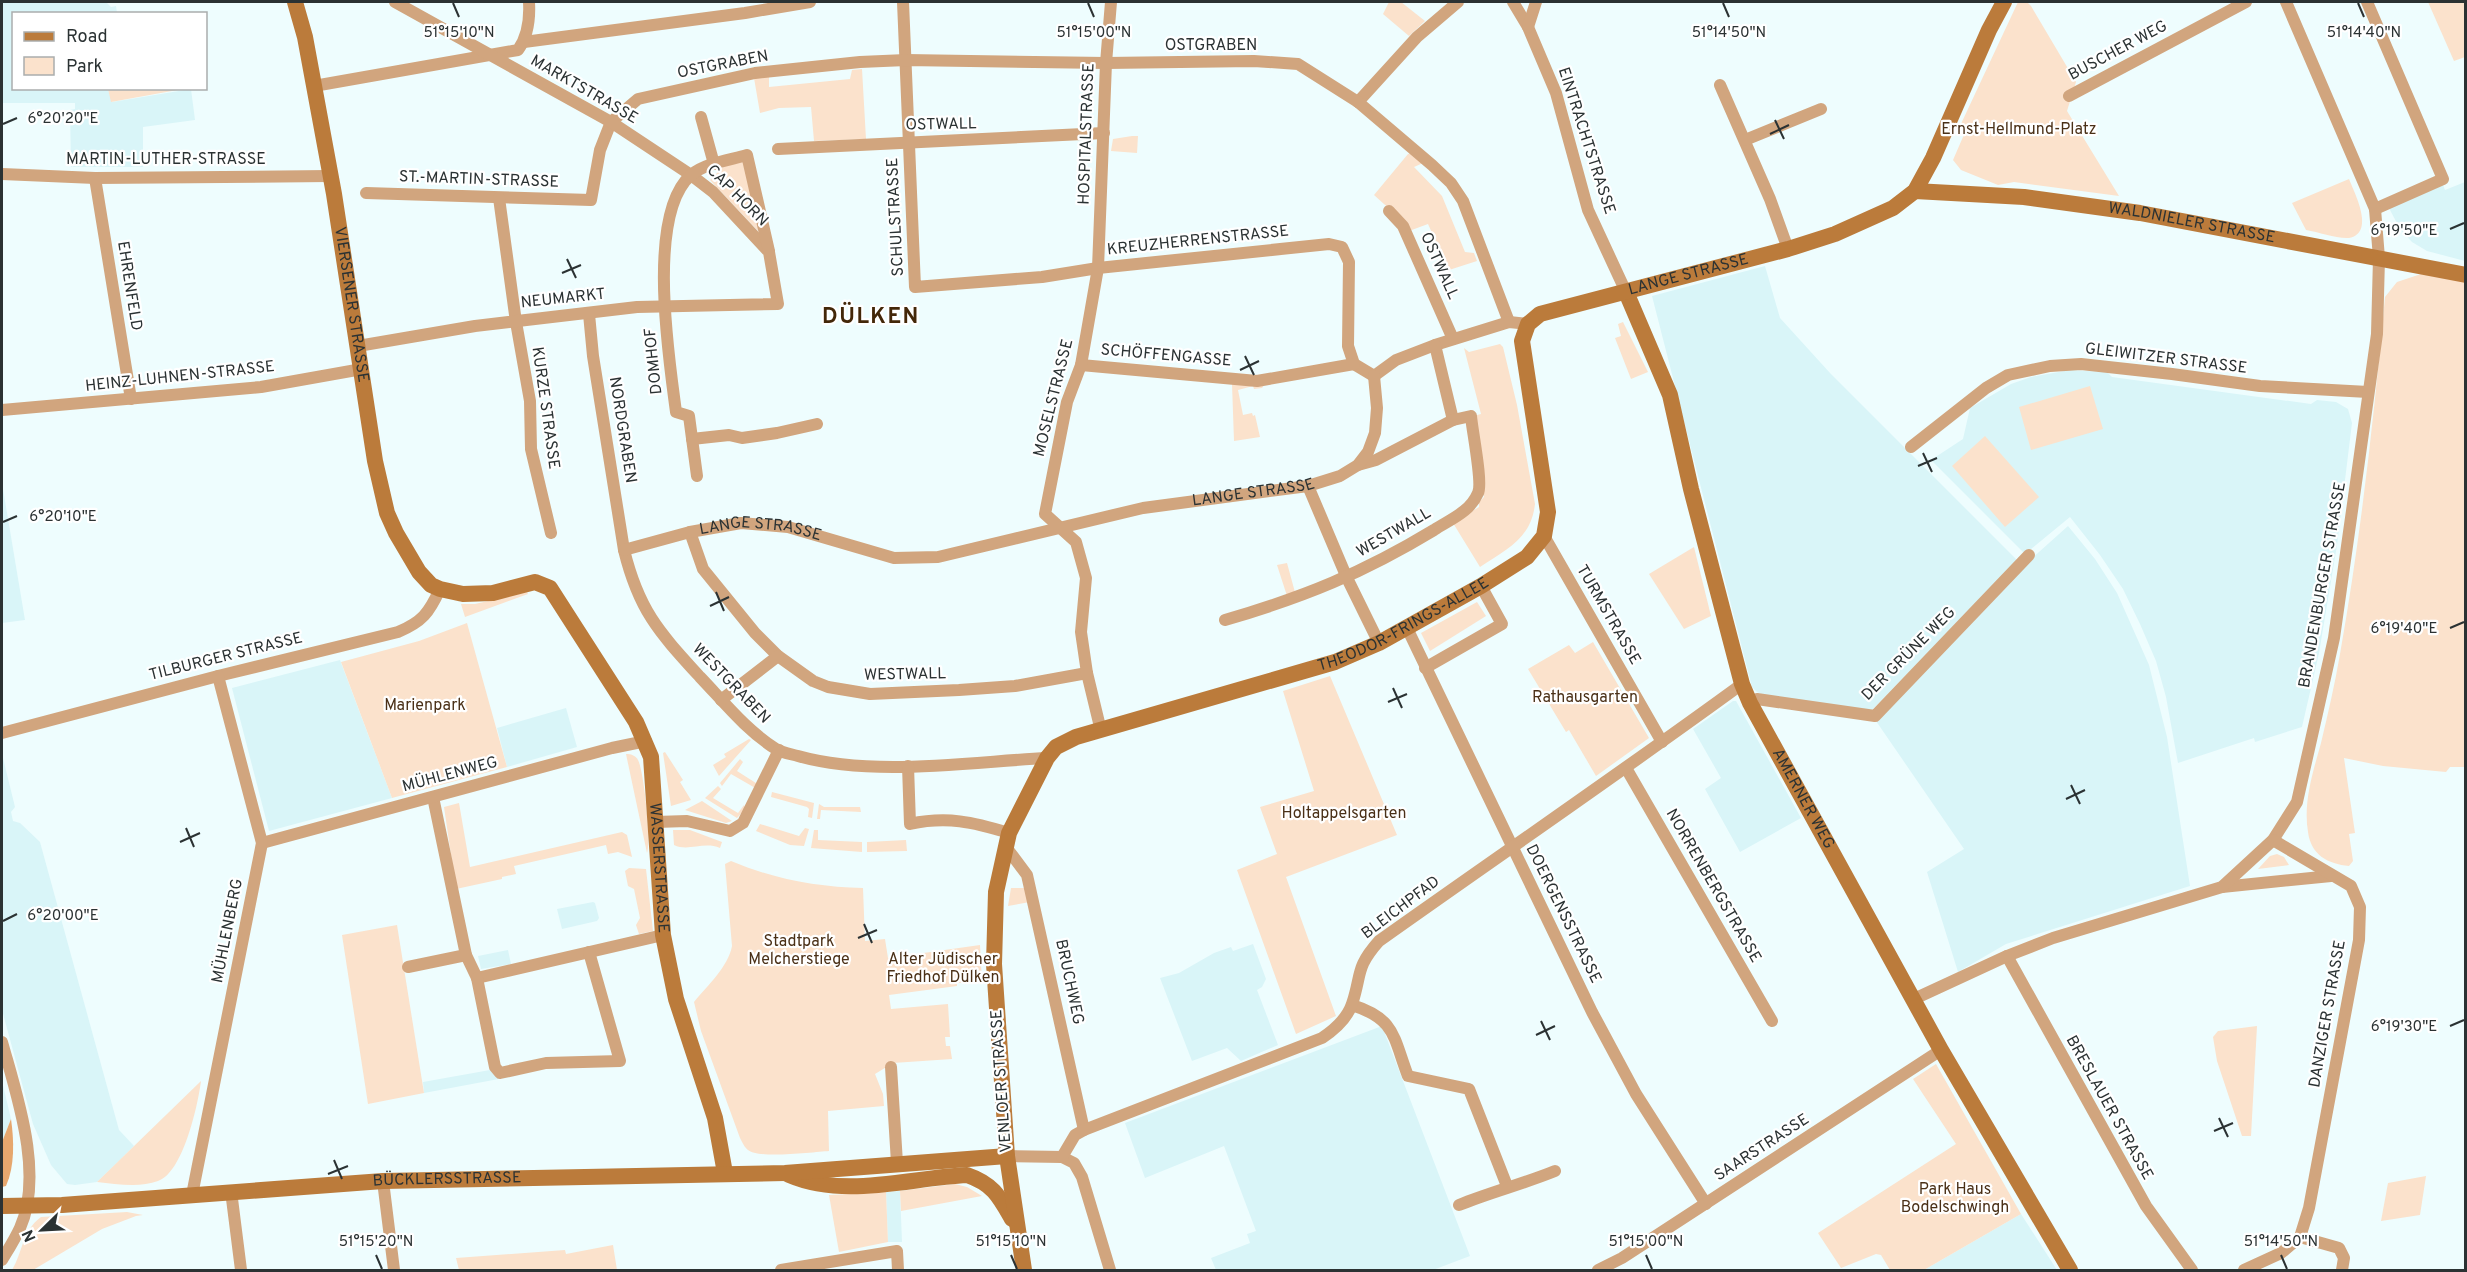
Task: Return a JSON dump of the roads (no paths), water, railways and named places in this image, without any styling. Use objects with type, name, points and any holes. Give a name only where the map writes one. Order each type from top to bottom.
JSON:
[{"type":"main road","name":"VIERSENER STRASSE","points":[[295,2],[305,37],[314,86],[362,369],[375,461],[387,513],[405,550],[419,572],[431,585],[440,589]]},
{"type":"main road","points":[[1915,191],[1933,158],[1989,30],[2004,2]]},
{"type":"main road","name":"LANGE STRASSE","points":[[1527,324],[1540,314],[1788,249],[1835,234],[1893,208],[1915,191]]},
{"type":"main road","name":"WALDNIELER STRASSE","points":[[1915,191],[2024,197],[2140,213],[2466,275]]},
{"type":"main road","name":"AMERNER WEG","points":[[1626,292],[1670,395],[1691,489],[1750,703],[1941,1050],[2070,1270]]},
{"type":"main road","points":[[1527,324],[1522,341],[1548,512],[1544,536]]},
{"type":"main road","name":"THEODOR-FRINGS-ALLEE","points":[[1047,758],[1056,747],[1076,737],[1335,662],[1379,643],[1481,586],[1527,557],[1544,536]]},
{"type":"main road","name":"WASSERSTRASSE","points":[[440,589],[463,594],[493,593],[535,582],[546,586],[555,593],[646,741],[651,757],[657,822],[663,935],[676,999],[715,1118],[725,1173]]},
{"type":"main road","name":"VENLOER STRASSE","points":[[1024,1270],[1007,1156],[994,964],[996,892],[1007,840],[1047,758]]},
{"type":"main road","name":"BÜCKLERSSTRASSE","points":[[2,1206],[383,1181],[785,1173],[1007,1156]]},
{"type":"main road","name":"BÜCKLERSSTRASSE","points":[[785,1173],[808,1183],[836,1188],[967,1175],[984,1180],[998,1194],[1018,1229]]},
{"type":"street","name":"MARKTSTRASSE","points":[[395,2],[611,122],[691,175]]},
{"type":"street","points":[[314,86],[518,50],[524,42],[530,16],[529,2]]},
{"type":"street","points":[[524,42],[810,2]]},
{"type":"street","name":"SCHULSTRASSE","points":[[903,2],[915,287]]},
{"type":"street","name":"HOSPITALSTRASSE","points":[[1098,268],[1106,63],[1111,2]]},
{"type":"street","points":[[1358,102],[1417,37],[1458,2]]},
{"type":"street","name":"EINTRACHTSTRASSE","points":[[1513,2],[1528,27],[1556,93],[1588,210],[1626,292]]},
{"type":"street","points":[[1528,27],[1536,2]]},
{"type":"street","name":"BUSCHER WEG","points":[[2069,96],[2246,2]]},
{"type":"street","name":"BRANDENBURGER STRASSE","points":[[2222,887],[2273,840],[2297,802],[2334,638],[2377,334],[2379,258],[2375,209],[2286,2]]},
{"type":"street","points":[[2367,2],[2443,179],[2375,209]]},
{"type":"street","name":"OSTGRABEN","points":[[611,122],[638,99],[755,73],[860,62],[906,60],[1106,63],[1254,61],[1298,64],[1358,102],[1450,183],[1463,201],[1509,322]]},
{"type":"street","points":[[1720,85],[1745,140],[1788,249]]},
{"type":"street","points":[[1745,140],[1821,109]]},
{"type":"street","points":[[701,117],[714,164]]},
{"type":"street","name":"ST.-MARTIN-STRASSE","points":[[366,193],[591,200],[600,150],[611,122]]},
{"type":"street","name":"OSTWALL","points":[[778,149],[1104,134]]},
{"type":"street","name":"CAP HORN","points":[[769,252],[713,192],[691,175],[714,164],[747,155],[769,252],[778,304]]},
{"type":"street","name":"MARTIN-LUTHER-STRASSE","points":[[2,174],[95,178],[330,177]]},
{"type":"street","points":[[665,307],[666,237],[675,197],[691,175]]},
{"type":"street","name":"EHRENFELD","points":[[95,178],[131,399]]},
{"type":"street","name":"NEUMARKT","points":[[499,198],[516,322],[637,307],[778,304]]},
{"type":"street","name":"OSTWALL","points":[[1389,211],[1403,226],[1453,339]]},
{"type":"street","name":"KREUZHERRENSTRASSE","points":[[915,287],[980,283],[1098,268],[1329,244],[1342,247],[1349,261],[1348,346],[1354,364]]},
{"type":"street","name":"MOSELSTRASSE","points":[[1060,529],[1045,514],[1067,402],[1081,365],[1098,268]]},
{"type":"street","name":"DOMHOF","points":[[665,307],[676,412],[689,416],[697,476]]},
{"type":"street","name":"NORDGRABEN","points":[[589,314],[593,356],[624,550]]},
{"type":"street","points":[[358,346],[475,326],[516,322]]},
{"type":"street","name":"KURZE STRASSE","points":[[516,322],[530,401],[531,449],[552,532]]},
{"type":"street","points":[[1374,376],[1396,360],[1435,345],[1509,322],[1527,324]]},
{"type":"street","points":[[1435,345],[1453,420]]},
{"type":"street","points":[[1354,364],[1374,376]]},
{"type":"street","name":"SCHÖFFENGASSE","points":[[1081,365],[1257,381],[1354,364]]},
{"type":"street","name":"GLEIWITZER STRASSE","points":[[1911,447],[1986,388],[2008,375],[2050,366],[2081,364],[2260,387],[2368,392]]},
{"type":"street","name":"HEINZ-LUHNEN-STRASSE","points":[[2,410],[261,387],[362,369]]},
{"type":"street","points":[[1358,465],[1368,452],[1375,433],[1377,408],[1374,376]]},
{"type":"street","name":"WESTWALL","points":[[1225,620],[1290,601],[1347,578],[1393,555],[1471,507],[1480,490],[1471,416],[1453,420]]},
{"type":"street","name":"LANGE STRASSE","points":[[624,550],[690,532],[741,523],[788,527],[894,558],[938,557],[1143,508],[1308,486],[1340,476],[1358,465],[1376,460],[1453,420]]},
{"type":"street","points":[[692,439],[729,435],[742,438],[777,434],[817,424]]},
{"type":"street","points":[[1308,486],[1347,578],[1379,643]]},
{"type":"street","points":[[1060,529],[1076,542],[1086,578],[1081,632],[1087,673],[1101,731]]},
{"type":"street","name":"WESTWALL","points":[[690,532],[703,569],[755,633],[778,656],[813,681],[828,687],[870,694],[1015,686],[1087,673]]},
{"type":"street","name":"TURMSTRASSE","points":[[1544,536],[1662,742]]},
{"type":"street","name":"WESTGRABEN","points":[[624,550],[632,581],[644,608],[665,639],[756,735],[779,750],[822,763],[908,766],[1047,758]]},
{"type":"street","name":"DER GRÜNE WEG","points":[[1750,703],[1757,699],[1875,716],[2030,555]]},
{"type":"street","points":[[1425,668],[1502,624],[1481,586]]},
{"type":"street","name":"TILBURGER STRASSE","points":[[2,733],[218,676],[398,632],[421,620],[429,611],[440,589]]},
{"type":"street","name":"DOERGENSSTRASSE","points":[[1407,628],[1611,1047],[1636,1094],[1706,1204]]},
{"type":"street","points":[[721,700],[778,656]]},
{"type":"street","name":"MÜHLENBERG","points":[[192,1195],[262,843],[218,676]]},
{"type":"street","name":"BLEICHPFAD","points":[[1068,1160],[1075,1135],[1084,1130],[1322,1038],[1342,1021],[1352,1005],[1359,970],[1367,954],[1379,941],[1743,684]]},
{"type":"street","name":"MÜHLENWEG","points":[[262,843],[612,748],[646,741]]},
{"type":"street","points":[[657,822],[687,821],[730,831],[743,823],[779,750]]},
{"type":"street","points":[[908,766],[910,824],[934,819],[975,822],[1007,840]]},
{"type":"street","name":"NORRENBERGSTRASSE","points":[[1626,768],[1772,1021]]},
{"type":"street","points":[[433,797],[466,955],[477,978],[495,1068],[500,1073],[546,1063],[620,1061],[589,952]]},
{"type":"street","name":"BRUCHWEG","points":[[1007,840],[1027,875],[1084,1130]]},
{"type":"street","name":"DANZIGER STRASSE","points":[[2273,840],[2351,886],[2360,907],[2359,940],[2309,1208],[2300,1237]]},
{"type":"street","name":"BRANDENBURGER STRASSE","points":[[1914,999],[2007,956],[2053,938],[2222,887],[2331,876]]},
{"type":"street","points":[[477,978],[663,935]]},
{"type":"street","points":[[408,967],[466,955]]},
{"type":"street","name":"BRESLAUER STRASSE","points":[[2007,956],[2140,1197],[2192,1270]]},
{"type":"street","points":[[1352,1005],[1372,1011],[1388,1023],[1408,1076],[1469,1089],[1507,1186]]},
{"type":"street","points":[[2,1042],[26,1136],[29,1178],[21,1227],[2,1260]]},
{"type":"street","name":"SAARSTRASSE","points":[[1598,1270],[1622,1258],[1941,1050]]},
{"type":"street","points":[[891,1067],[897,1164]]},
{"type":"street","points":[[1007,1156],[1068,1160],[1082,1177],[1110,1270]]},
{"type":"street","points":[[1458,1205],[1507,1186],[1521,1185],[1555,1171]]},
{"type":"street","points":[[383,1181],[394,1270]]},
{"type":"street","points":[[231,1191],[241,1270]]},
{"type":"street","points":[[2244,1270],[2281,1253],[2300,1237],[2339,1248],[2344,1258],[2342,1270]]},
{"type":"street","points":[[781,1270],[897,1251],[898,1270]]},
{"type":"district","name":"DÜLKEN","points":[[871,317]]},
{"type":"park label","name":"Ernst-Hellmund-Platz","points":[[2019,130]]},
{"type":"park label","name":"Rathausgarten","points":[[1585,698]]},
{"type":"park label","name":"Marienpark","points":[[425,706]]},
{"type":"park label","name":"Holtappelsgarten","points":[[1344,814]]},
{"type":"park label","name":"Stadtpark Melcherstiege","points":[[799,951]]},
{"type":"park label","name":"Alter Jüdischer Friedhof Dülken","points":[[943,969]]},
{"type":"park label","name":"Park Haus Bodelschwingh","points":[[1955,1199]]}]
